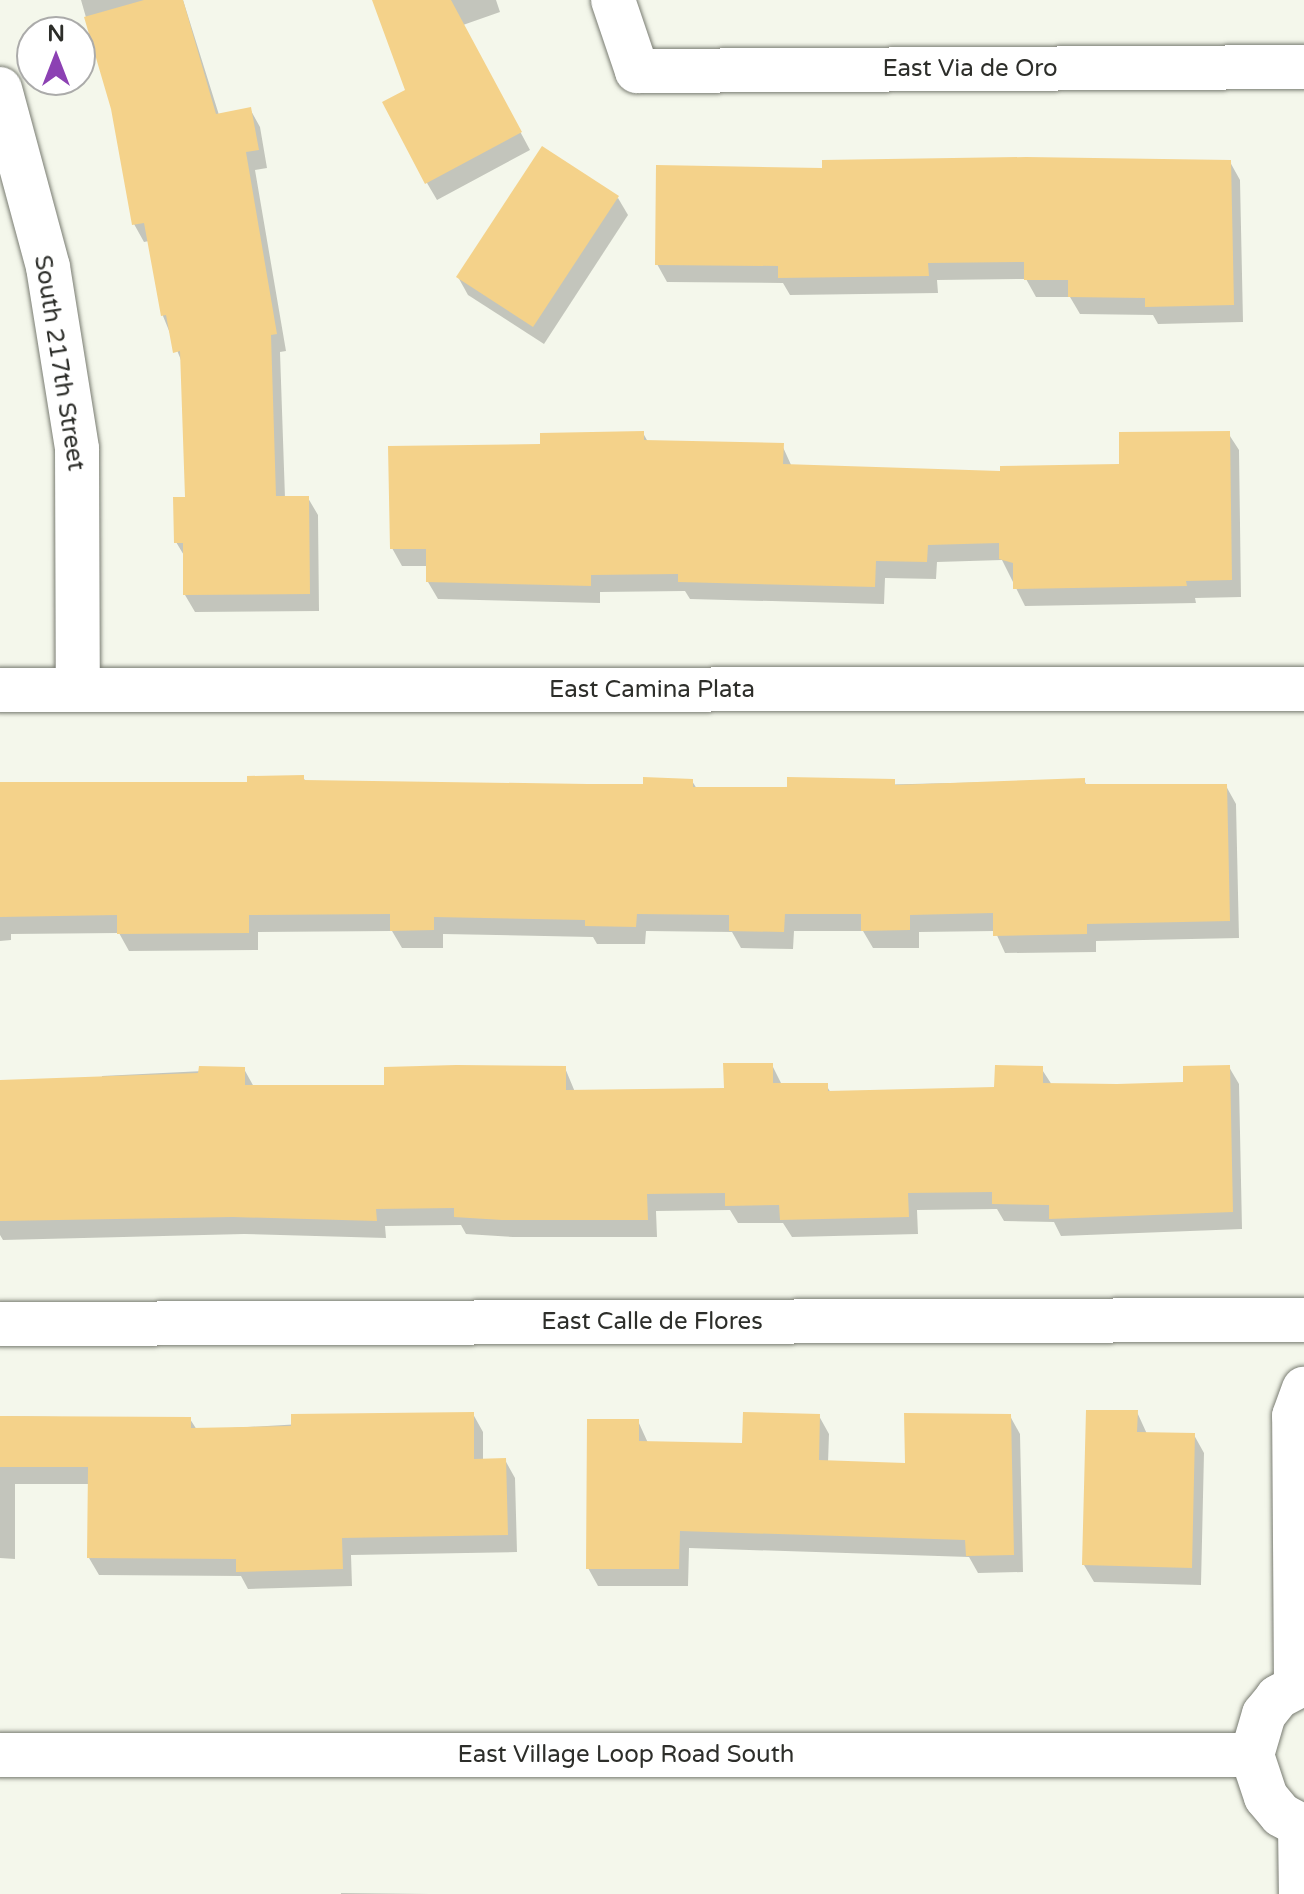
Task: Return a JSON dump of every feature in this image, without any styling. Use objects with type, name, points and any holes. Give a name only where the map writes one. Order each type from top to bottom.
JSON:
[{"type":"street","name":"East Via de Oro","points":[[613,0],[637,71],[1304,67]]},
{"type":"street","name":"South 217th Street","points":[[0,89],[48,267],[77,449],[78,690]]},
{"type":"street","name":"East Camina Plata","points":[[0,690],[1304,689]]},
{"type":"street","name":"East Calle de Flores","points":[[0,1324],[1304,1320]]},
{"type":"street","points":[[1301,1894],[1302,1826],[1266,1797],[1252,1755],[1264,1714],[1300,1684],[1294,1416],[1304,1389]]},
{"type":"street","name":"East Village Loop Road South","points":[[0,1755],[1252,1755]]},
{"type":"building","points":[[144,0],[183,0],[216,114],[251,107],[259,150],[246,152],[277,334],[271,335],[276,496],[309,496],[310,594],[183,595],[183,543],[174,543],[173,497],[185,497],[180,351],[173,353],[166,315],[161,316],[144,223],[132,225],[111,109],[96,58],[96,16],[88,16]]},
{"type":"building","points":[[372,0],[451,0],[522,132],[425,184],[382,102],[405,90]]},
{"type":"building","points":[[542,146],[619,196],[533,327],[456,277]]},
{"type":"building","points":[[1026,157],[1231,160],[1234,305],[1145,307],[1145,298],[1068,297],[1068,280],[1024,280],[1024,262],[928,263],[929,276],[778,278],[778,266],[655,265],[656,165],[822,168],[822,160]]},
{"type":"building","points":[[644,431],[644,440],[784,443],[783,464],[1000,471],[1000,466],[1119,464],[1119,432],[1230,431],[1232,580],[1186,581],[1187,586],[1013,589],[1013,563],[999,559],[999,543],[928,545],[927,562],[876,561],[875,587],[678,582],[678,574],[591,575],[591,586],[426,582],[426,549],[390,549],[388,446],[540,444],[540,433]]},
{"type":"building","points":[[304,775],[304,780],[588,784],[643,784],[643,777],[693,779],[693,787],[787,787],[787,777],[895,779],[895,785],[1085,778],[1085,784],[1227,784],[1230,921],[1087,924],[1087,934],[993,936],[993,913],[910,915],[910,930],[861,931],[861,914],[785,914],[784,932],[729,931],[729,915],[637,914],[636,927],[585,926],[585,920],[434,917],[434,930],[390,931],[390,914],[249,915],[249,933],[117,934],[117,915],[0,917],[0,782],[247,782],[247,776]]},
{"type":"building","points":[[723,1063],[773,1063],[773,1083],[828,1083],[828,1091],[994,1087],[995,1065],[1043,1066],[1043,1083],[1117,1084],[1183,1082],[1183,1066],[1230,1065],[1233,1212],[1049,1219],[1049,1205],[992,1204],[992,1192],[908,1193],[909,1217],[780,1220],[779,1205],[725,1206],[725,1193],[647,1194],[648,1220],[502,1220],[454,1217],[454,1208],[376,1209],[377,1221],[233,1217],[0,1221],[0,1080],[198,1073],[199,1066],[245,1067],[245,1085],[384,1085],[384,1067],[566,1066],[566,1090],[724,1088]]},
{"type":"building","points":[[1086,1410],[1138,1410],[1137,1432],[1195,1433],[1192,1568],[1082,1565]]},
{"type":"building","points":[[474,1412],[474,1459],[506,1458],[508,1535],[342,1538],[343,1569],[236,1572],[236,1559],[87,1558],[88,1467],[0,1467],[0,1416],[191,1417],[191,1428],[291,1426],[291,1414]]},
{"type":"building","points":[[743,1412],[820,1414],[819,1460],[905,1463],[904,1413],[1011,1414],[1014,1555],[966,1556],[965,1540],[680,1531],[679,1569],[586,1569],[587,1419],[639,1419],[639,1441],[742,1443]]}]
